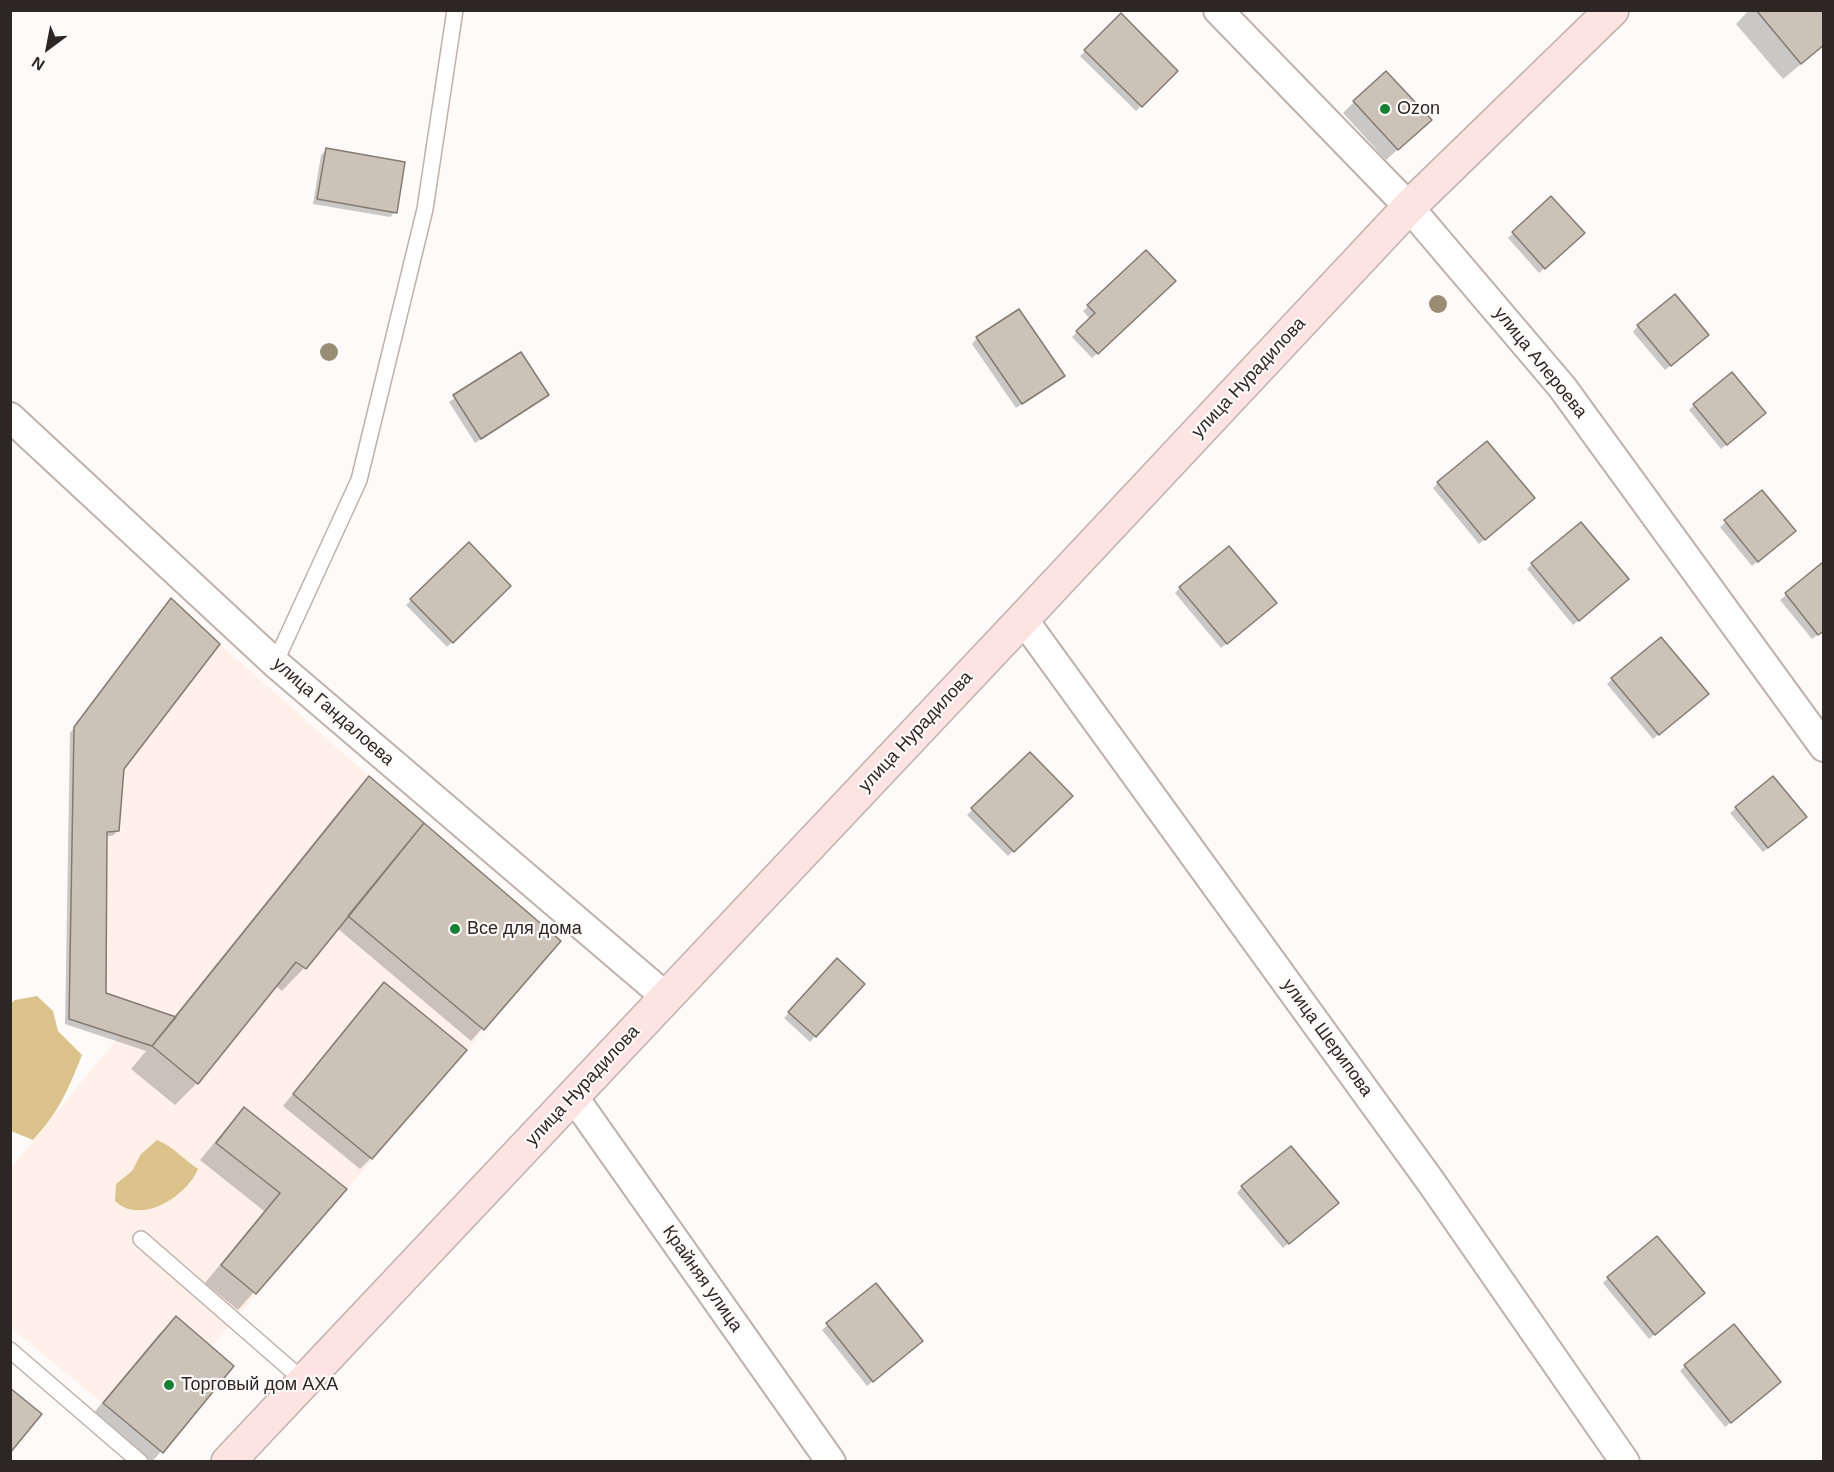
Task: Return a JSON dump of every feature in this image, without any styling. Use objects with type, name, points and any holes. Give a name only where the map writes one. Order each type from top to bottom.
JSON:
[{"type":"street","name":"улица Алероева","points":[[1218,10],[1409,207],[1562,387],[1824,747]]},
{"type":"street","name":"улица Нурадилова","points":[[228,1461],[1409,207],[1612,10]]},
{"type":"street","name":"улица Гандалоева","points":[[10,417],[275,663],[666,997]]},
{"type":"street","name":"улица Шерипова","points":[[1023,619],[1431,1182],[1624,1461]]},
{"type":"street","name":"Крайняя улица","points":[[573,1096],[831,1461]]},
{"type":"lane","points":[[275,663],[359,480],[424,209],[455,10]]},
{"type":"lane","points":[[141,1239],[304,1381]]},
{"type":"lane","points":[[10,1350],[140,1461]]},
{"type":"shaded area","points":[[171,598],[369,776],[561,941],[212,1346],[234,1366],[163,1453],[11,1328],[11,1168],[120,1035],[69,1019],[74,727]]},
{"type":"shaded area","points":[[37,996],[53,1011],[58,1031],[82,1055],[62,1100],[50,1120],[33,1140],[11,1131],[10,1004],[15,1000]]},
{"type":"shaded area","points":[[157,1140],[198,1169],[184,1189],[162,1205],[150,1209],[126,1208],[115,1201],[116,1184],[132,1171],[141,1154]]},
{"type":"building","points":[[1756,10],[1824,10],[1824,45],[1801,64]]},
{"type":"building","points":[[1121,13],[1178,71],[1142,107],[1084,50]]},
{"type":"building","points":[[1386,71],[1432,120],[1398,150],[1353,101]]},
{"type":"building","points":[[326,148],[405,162],[397,213],[317,199]]},
{"type":"building","points":[[1551,196],[1585,233],[1545,269],[1512,232]]},
{"type":"building","points":[[1146,250],[1176,281],[1098,354],[1076,331],[1095,313],[1087,305]]},
{"type":"building","points":[[1675,294],[1709,335],[1671,366],[1637,325]]},
{"type":"building","points":[[1019,309],[1065,376],[1022,404],[976,337]]},
{"type":"building","points":[[521,352],[549,395],[481,439],[453,395]]},
{"type":"building","points":[[1732,372],[1766,413],[1727,445],[1693,404]]},
{"type":"building","points":[[1487,441],[1535,498],[1485,540],[1437,482]]},
{"type":"building","points":[[1762,490],[1796,531],[1758,562],[1724,520]]},
{"type":"building","points":[[1581,522],[1629,579],[1579,621],[1531,563]]},
{"type":"building","points":[[469,542],[511,586],[453,643],[410,599]]},
{"type":"building","points":[[1229,546],[1277,603],[1227,644],[1179,587]]},
{"type":"building","points":[[1823,562],[1824,631],[1818,635],[1785,593]]},
{"type":"building","points":[[171,598],[220,644],[124,769],[119,831],[107,832],[106,993],[176,1017],[152,1046],[69,1019],[74,727]]},
{"type":"building","points":[[1661,637],[1709,694],[1659,735],[1611,678]]},
{"type":"building","points":[[1030,752],[1073,796],[1014,852],[971,808]]},
{"type":"building","points":[[369,776],[424,823],[306,969],[296,962],[198,1084],[152,1046]]},
{"type":"building","points":[[1773,776],[1807,817],[1768,848],[1735,807]]},
{"type":"building","name":"Все для дома","points":[[424,823],[561,941],[484,1030],[348,916]]},
{"type":"building","points":[[837,958],[865,984],[816,1037],[788,1012]]},
{"type":"building","points":[[384,982],[467,1050],[372,1159],[293,1094]]},
{"type":"building","points":[[244,1107],[347,1189],[256,1294],[221,1265],[280,1193],[216,1143]]},
{"type":"building","points":[[1291,1146],[1339,1203],[1289,1244],[1241,1186]]},
{"type":"building","points":[[1657,1236],[1705,1293],[1655,1335],[1607,1277]]},
{"type":"building","points":[[876,1283],[923,1341],[873,1382],[826,1323]]},
{"type":"building","name":"Торговый дом АХА","points":[[176,1316],[234,1366],[163,1453],[103,1403]]},
{"type":"building","points":[[1734,1324],[1781,1382],[1731,1423],[1684,1365]]},
{"type":"building","points":[[10,1388],[42,1414],[10,1453]]},
{"type":"place","name":"Ozon","points":[[1385,109]]},
{"type":"place","name":"Все для дома","points":[[455,929]]},
{"type":"place","name":"Торговый дом АХА","points":[[169,1385]]}]
